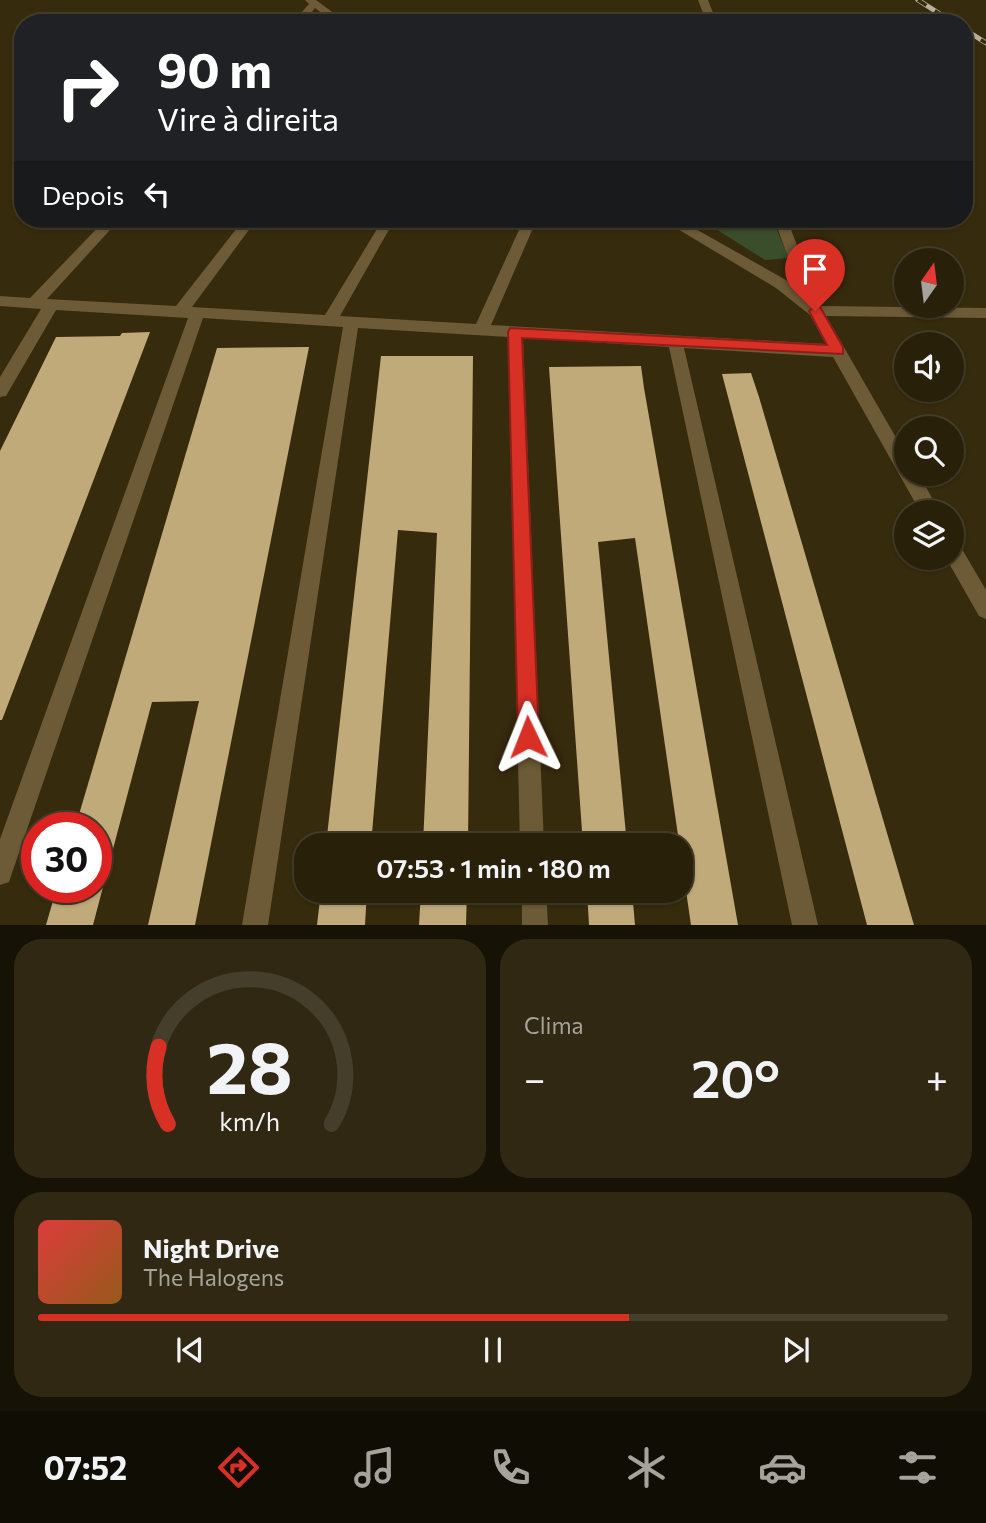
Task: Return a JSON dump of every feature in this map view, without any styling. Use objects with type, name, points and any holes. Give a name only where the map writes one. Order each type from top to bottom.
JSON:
[{"type":"street","points":[[312,2],[329,14]]},
{"type":"street","points":[[33,304],[105,228]]},
{"type":"street","points":[[0,873],[188,313],[245,228]]},
{"type":"street","points":[[329,321],[384,228]]},
{"type":"street","points":[[481,330],[527,228]]},
{"type":"street","points":[[684,228],[781,284],[815,311],[986,313]]},
{"type":"street","points":[[783,228],[815,311],[894,448]]},
{"type":"street","points":[[0,301],[838,351]]},
{"type":"street","points":[[0,391],[51,305]]},
{"type":"street","points":[[255,925],[351,323]]},
{"type":"street","points":[[514,332],[532,833]]},
{"type":"street","points":[[675,341],[805,925]]},
{"type":"street","points":[[964,570],[986,609]]},
{"type":"street","points":[[534,903],[535,925]]},
{"type":"green space","points":[[714,228],[776,228],[789,258],[765,260]]},
{"type":"building","points":[[150,332],[0,720],[0,451],[56,337],[120,336],[122,333]]},
{"type":"building","points":[[309,347],[195,925],[148,925],[199,701],[152,702],[112,853],[112,812],[80,812],[217,348]]},
{"type":"building","points":[[381,356],[473,356],[468,833],[424,833],[437,533],[398,530],[372,833],[327,833]]},
{"type":"building","points":[[641,366],[738,925],[691,925],[688,903],[693,903],[693,833],[678,833],[635,538],[598,542],[626,833],[582,833],[549,367]]},
{"type":"building","points":[[751,373],[914,925],[867,925],[722,374]]},
{"type":"building","points":[[52,903],[99,903],[93,925],[46,925]]},
{"type":"building","points":[[320,903],[366,903],[365,925],[317,925]]},
{"type":"building","points":[[420,903],[467,903],[466,925],[419,925]]},
{"type":"building","points":[[588,903],[633,903],[635,925],[589,925]]},
{"type":"railway","points":[[918,0],[940,14]]},
{"type":"railway","points":[[973,35],[986,43]]},
{"type":"route","points":[[528,737],[514,332],[799,346],[838,351],[815,311]]}]
